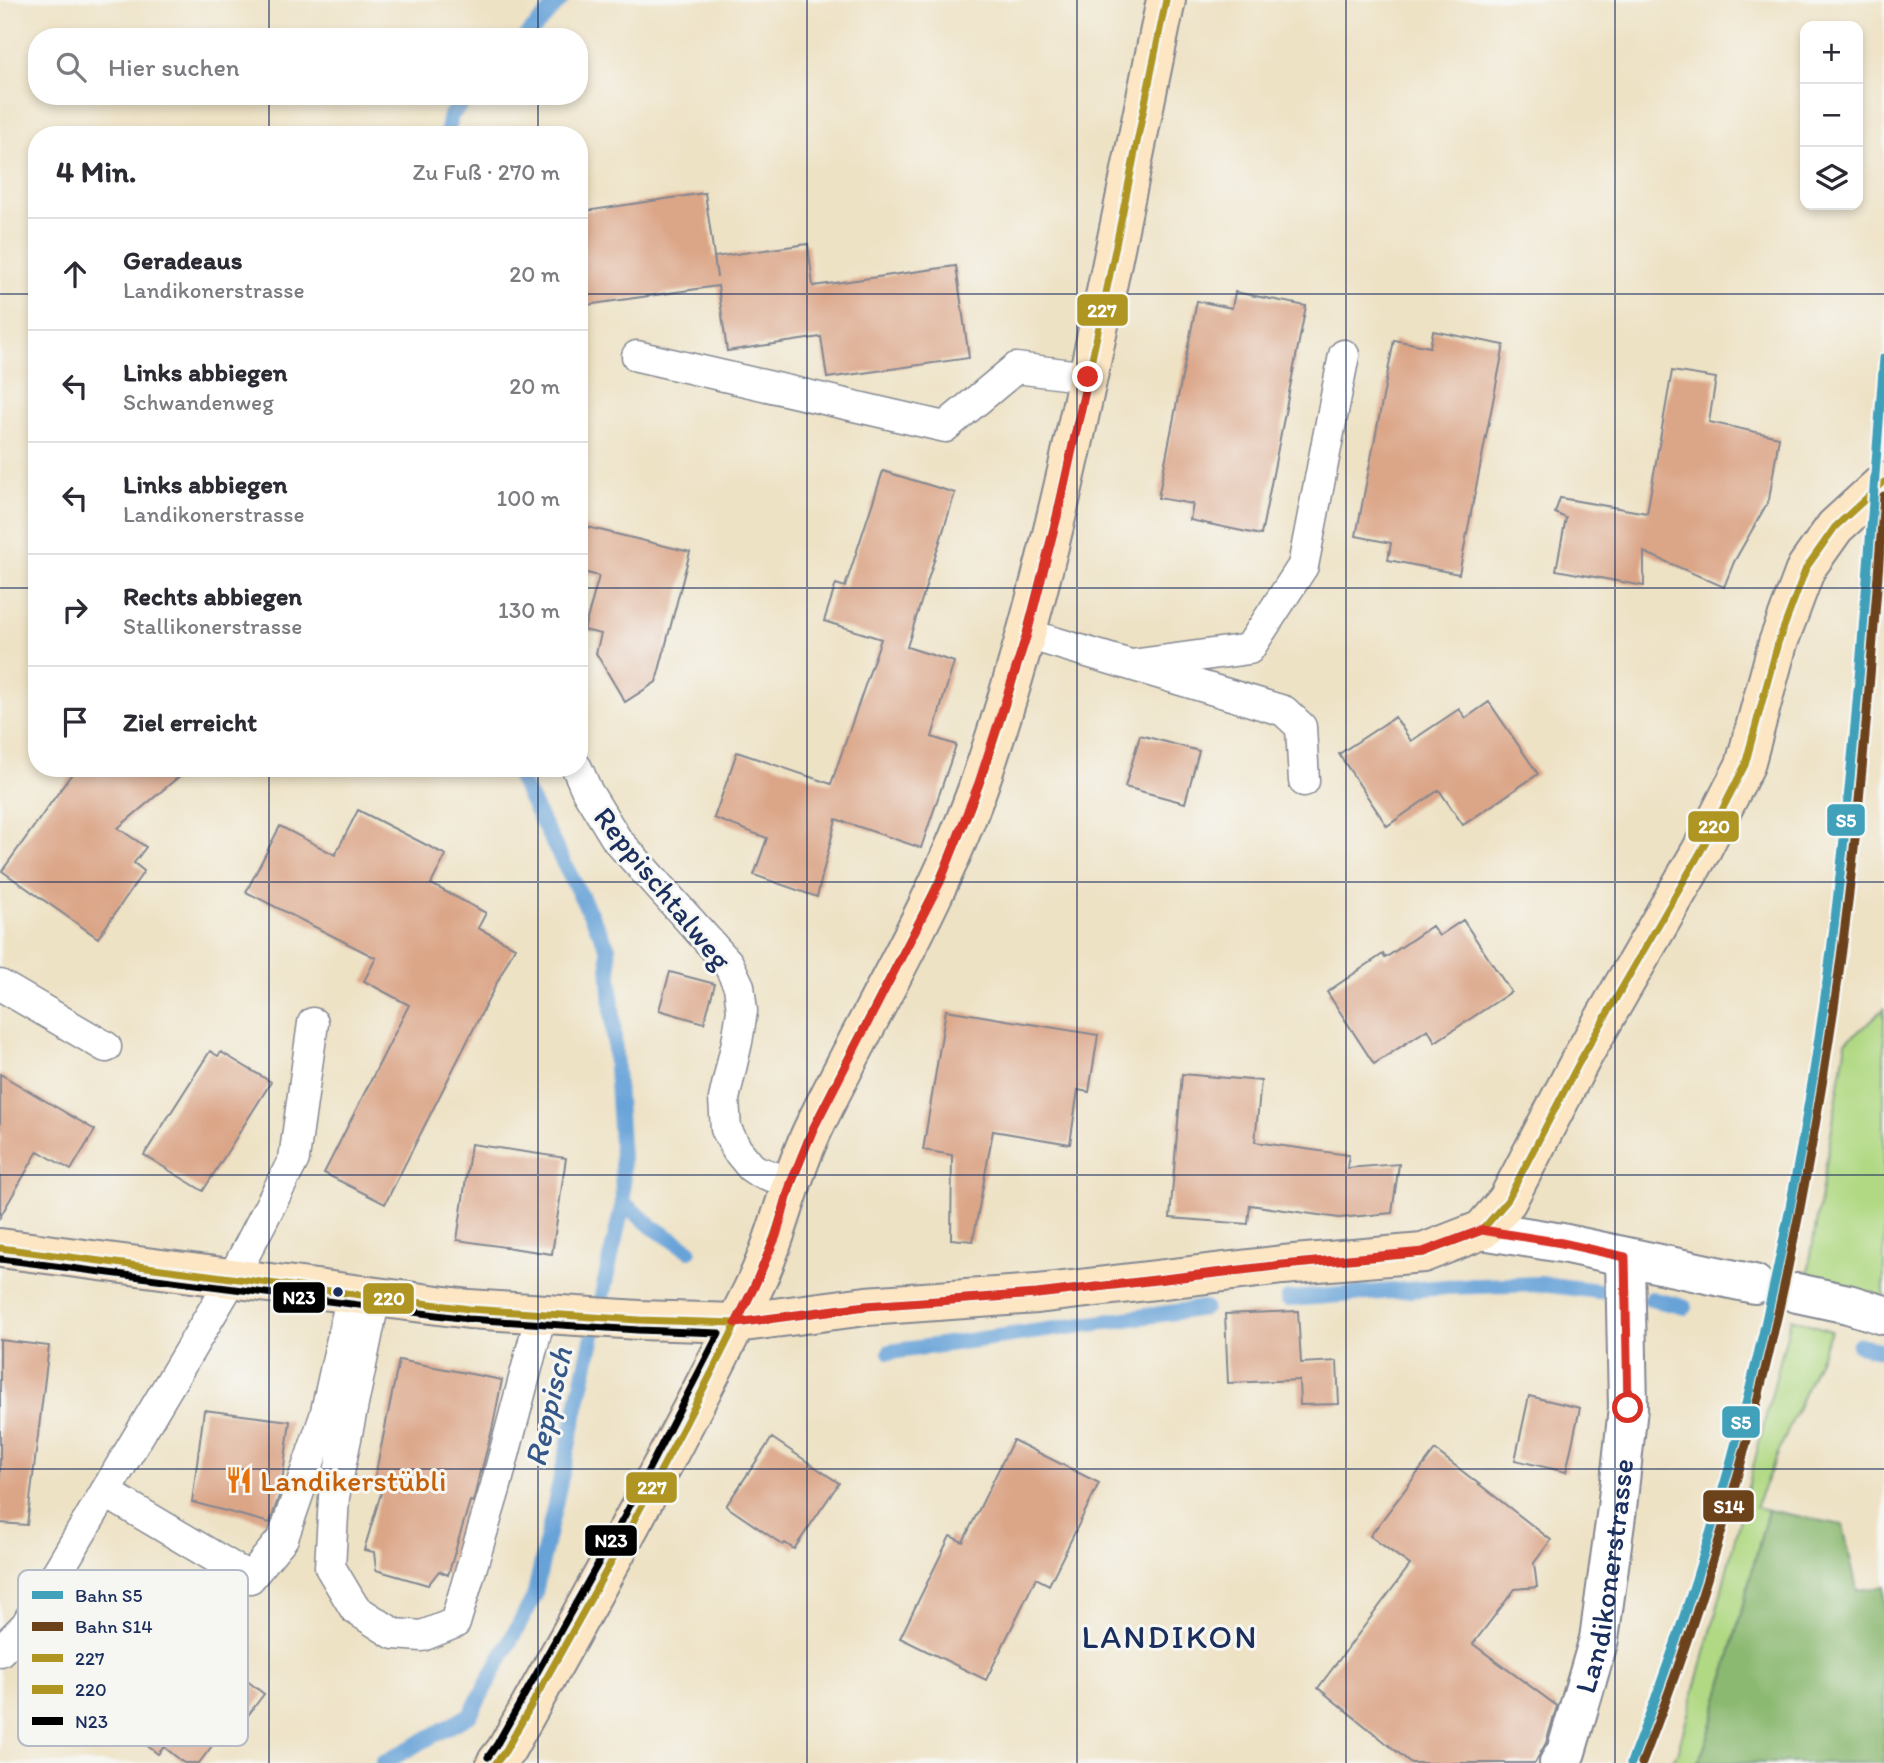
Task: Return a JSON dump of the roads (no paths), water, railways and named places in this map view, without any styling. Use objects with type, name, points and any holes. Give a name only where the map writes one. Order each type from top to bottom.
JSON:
[{"type":"street","points":[[496,1763],[506,1750],[632,1524],[754,1287],[776,1236],[791,1183],[813,1129],[940,882],[979,783],[1027,634],[1057,517],[1167,0]]},
{"type":"street","points":[[1482,1230],[1507,1200],[1581,1059],[1701,851],[1745,765],[1778,643],[1806,568],[1835,527],[1884,482]]},
{"type":"street","points":[[0,1248],[469,1309],[736,1323],[866,1306],[1037,1294],[1283,1265],[1423,1252],[1482,1230],[1562,1243],[1754,1284]]},
{"type":"street","name":"Landikonerstrasse","points":[[1559,1763],[1566,1752],[1599,1639],[1618,1508],[1628,1408],[1625,1257]]},
{"type":"street","points":[[1797,1293],[1884,1315]]},
{"type":"lane","points":[[1131,665],[1249,649],[1303,566],[1344,355]]},
{"type":"lane","points":[[636,356],[945,427],[1016,368],[1088,377]]},
{"type":"lane","points":[[1027,634],[1284,710],[1301,727],[1304,781]]},
{"type":"lane","name":"Reppischtalweg","points":[[581,777],[617,840],[728,963],[738,986],[742,1011],[724,1099],[726,1129],[737,1150],[751,1167],[791,1183]]},
{"type":"lane","points":[[0,985],[106,1047]]},
{"type":"lane","points":[[58,1570],[232,1279],[295,1159],[313,1023]]},
{"type":"lane","points":[[363,1296],[334,1497],[330,1567],[355,1609],[394,1634],[422,1636],[455,1623],[550,1315]]},
{"type":"lane","points":[[248,1577],[250,1578],[283,1538],[363,1296]]},
{"type":"lane","points":[[104,1492],[236,1570]]},
{"type":"lane","points":[[0,1651],[18,1633]]},
{"type":"waterway","name":"Reppisch","points":[[535,28],[561,0]]},
{"type":"waterway","name":"Reppisch","points":[[449,126],[451,115],[460,105]]},
{"type":"waterway","name":"Reppisch","points":[[383,1763],[470,1715],[534,1597],[623,1203],[608,948],[519,777]]},
{"type":"waterway","points":[[623,1203],[654,1228],[689,1250]]},
{"type":"waterway","points":[[1288,1299],[1447,1287],[1540,1284],[1599,1291]]},
{"type":"waterway","points":[[1651,1299],[1685,1307]]},
{"type":"waterway","points":[[890,1352],[1204,1308]]},
{"type":"waterway","points":[[1859,1345],[1884,1351]]},
{"type":"rail line","name":"S5","points":[[1631,1763],[1665,1672],[1724,1484],[1750,1389],[1792,1196],[1824,1004],[1844,843],[1884,358]]},
{"type":"rail line","name":"S14","points":[[1642,1763],[1676,1672],[1735,1486],[1760,1391],[1802,1199],[1834,1007],[1851,880],[1884,496]]},
{"type":"place","name":"Landikerstübli","points":[[239,1480]]},
{"type":"district","name":"LANDIKON","points":[[1170,1636]]}]
